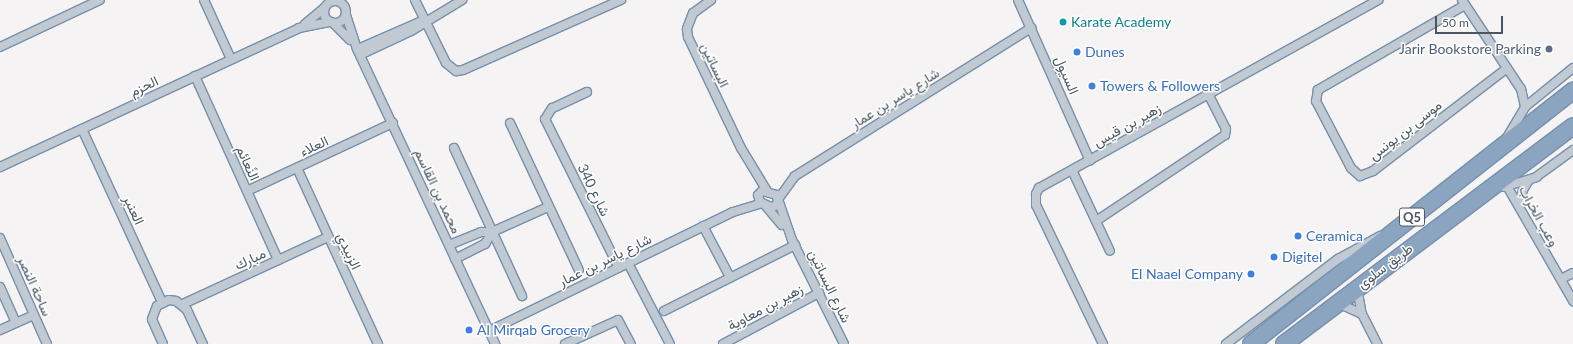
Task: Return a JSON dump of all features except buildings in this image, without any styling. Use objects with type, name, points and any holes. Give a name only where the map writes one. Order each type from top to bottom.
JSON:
[{"type":"highway","name":"طريق سلوى","points":[[1251,344],[1504,142],[1573,91]]},
{"type":"highway","name":"طريق سلوى","points":[[1284,344],[1357,287],[1573,126]]},
{"type":"street","points":[[204,0],[231,59]]},
{"type":"street","points":[[415,0],[424,21],[449,68],[456,71],[463,70],[621,0]]},
{"type":"street","points":[[358,51],[411,31],[424,21],[462,0]]},
{"type":"street","name":"البساتين","points":[[711,0],[693,13],[688,25],[688,37],[741,148],[767,191]]},
{"type":"street","name":"السيول","points":[[1018,0],[1090,161]]},
{"type":"street","name":"زهير بن قيس","points":[[1102,343],[1034,200],[1039,188],[1378,0]]},
{"type":"street","points":[[0,47],[94,1]]},
{"type":"street","points":[[336,1],[341,2],[346,15],[341,21],[332,22],[324,14],[326,4],[336,1]]},
{"type":"street","points":[[1464,3],[1521,89],[1524,107]]},
{"type":"street","name":"موسى بن يونس","points":[[1464,3],[1318,90],[1316,101],[1351,168],[1360,176],[1373,171],[1507,68]]},
{"type":"street","name":"الحزم","points":[[299,28],[326,4]]},
{"type":"street","name":"محمد بن القاسم","points":[[346,15],[358,51],[495,344]]},
{"type":"street","name":"الحزم","points":[[0,168],[299,28],[332,22]]},
{"type":"street","name":"محمد بن القاسم","points":[[332,22],[358,51]]},
{"type":"street","name":"شارع ياسر بن عمار","points":[[779,200],[795,176],[1031,28]]},
{"type":"street","name":"طريق سلوى","points":[[1504,142],[1524,107],[1573,68]]},
{"type":"street","name":"النًعائم","points":[[195,76],[278,260]]},
{"type":"street","points":[[1521,89],[1538,96]]},
{"type":"street","name":"شارع 340","points":[[587,92],[548,110],[547,123],[619,268]]},
{"type":"street","points":[[1096,221],[1225,135],[1226,129],[1209,95]]},
{"type":"street","name":"العلاء","points":[[247,191],[392,123]]},
{"type":"street","points":[[510,123],[548,207],[579,270]]},
{"type":"street","name":"العنبر","points":[[82,129],[162,302]]},
{"type":"street","points":[[454,148],[522,296]]},
{"type":"street","name":"البساتين","points":[[741,148],[741,155],[761,199]]},
{"type":"street","name":"طريق سلوى","points":[[1488,190],[1529,180],[1573,150]]},
{"type":"street","name":"الزبيدي","points":[[296,168],[378,344]]},
{"type":"street","points":[[1072,170],[1110,251]]},
{"type":"street","points":[[1519,206],[1523,190],[1529,180]]},
{"type":"street","name":"وعب الخراب","points":[[1508,186],[1573,301]]},
{"type":"street","points":[[767,191],[779,200],[773,207],[761,199],[767,191]]},
{"type":"street","name":"شارع ياسر بن عمار","points":[[489,331],[761,199]]},
{"type":"street","name":"شارع البساتين","points":[[761,199],[778,218],[794,242]]},
{"type":"street","name":"شارع البساتين","points":[[779,200],[794,242],[844,344]]},
{"type":"street","points":[[449,245],[481,232],[492,232],[548,207]]},
{"type":"street","points":[[703,226],[730,277]]},
{"type":"street","points":[[455,258],[485,244],[492,232]]},
{"type":"street","name":"طريق سلوى","points":[[1226,344],[1338,259],[1375,238],[1393,232]]},
{"type":"street","name":"مبارك","points":[[183,304],[328,237]]},
{"type":"street","name":"ساحة النصر","points":[[0,238],[47,344]]},
{"type":"street","points":[[664,311],[794,242]]},
{"type":"street","points":[[628,264],[670,344]]},
{"type":"street","points":[[1561,279],[1573,273]]},
{"type":"street","points":[[0,287],[16,323]]},
{"type":"street","points":[[1357,287],[1362,314],[1377,344]]},
{"type":"street","name":"زهير بن معاوية","points":[[723,344],[819,293]]},
{"type":"street","points":[[163,344],[152,319],[157,306],[162,302],[169,300],[183,304],[203,344]]},
{"type":"street","points":[[1338,302],[1362,314]]},
{"type":"street","points":[[0,330],[33,315]]},
{"type":"street","points":[[566,344],[618,320],[631,344]]},
{"type":"place","name":"Karate Academy","points":[[1063,22]]},
{"type":"place","name":"Jarir Bookstore Parking","points":[[1549,49]]},
{"type":"place","name":"Dunes","points":[[1077,52]]},
{"type":"place","name":"Towers & Followers","points":[[1092,86]]},
{"type":"place","name":"Ceramica","points":[[1298,236]]},
{"type":"place","name":"Digitel","points":[[1274,257]]},
{"type":"place","name":"El Naael Company","points":[[1251,274]]},
{"type":"place","name":"Al Mirqab Grocery","points":[[469,330]]}]
